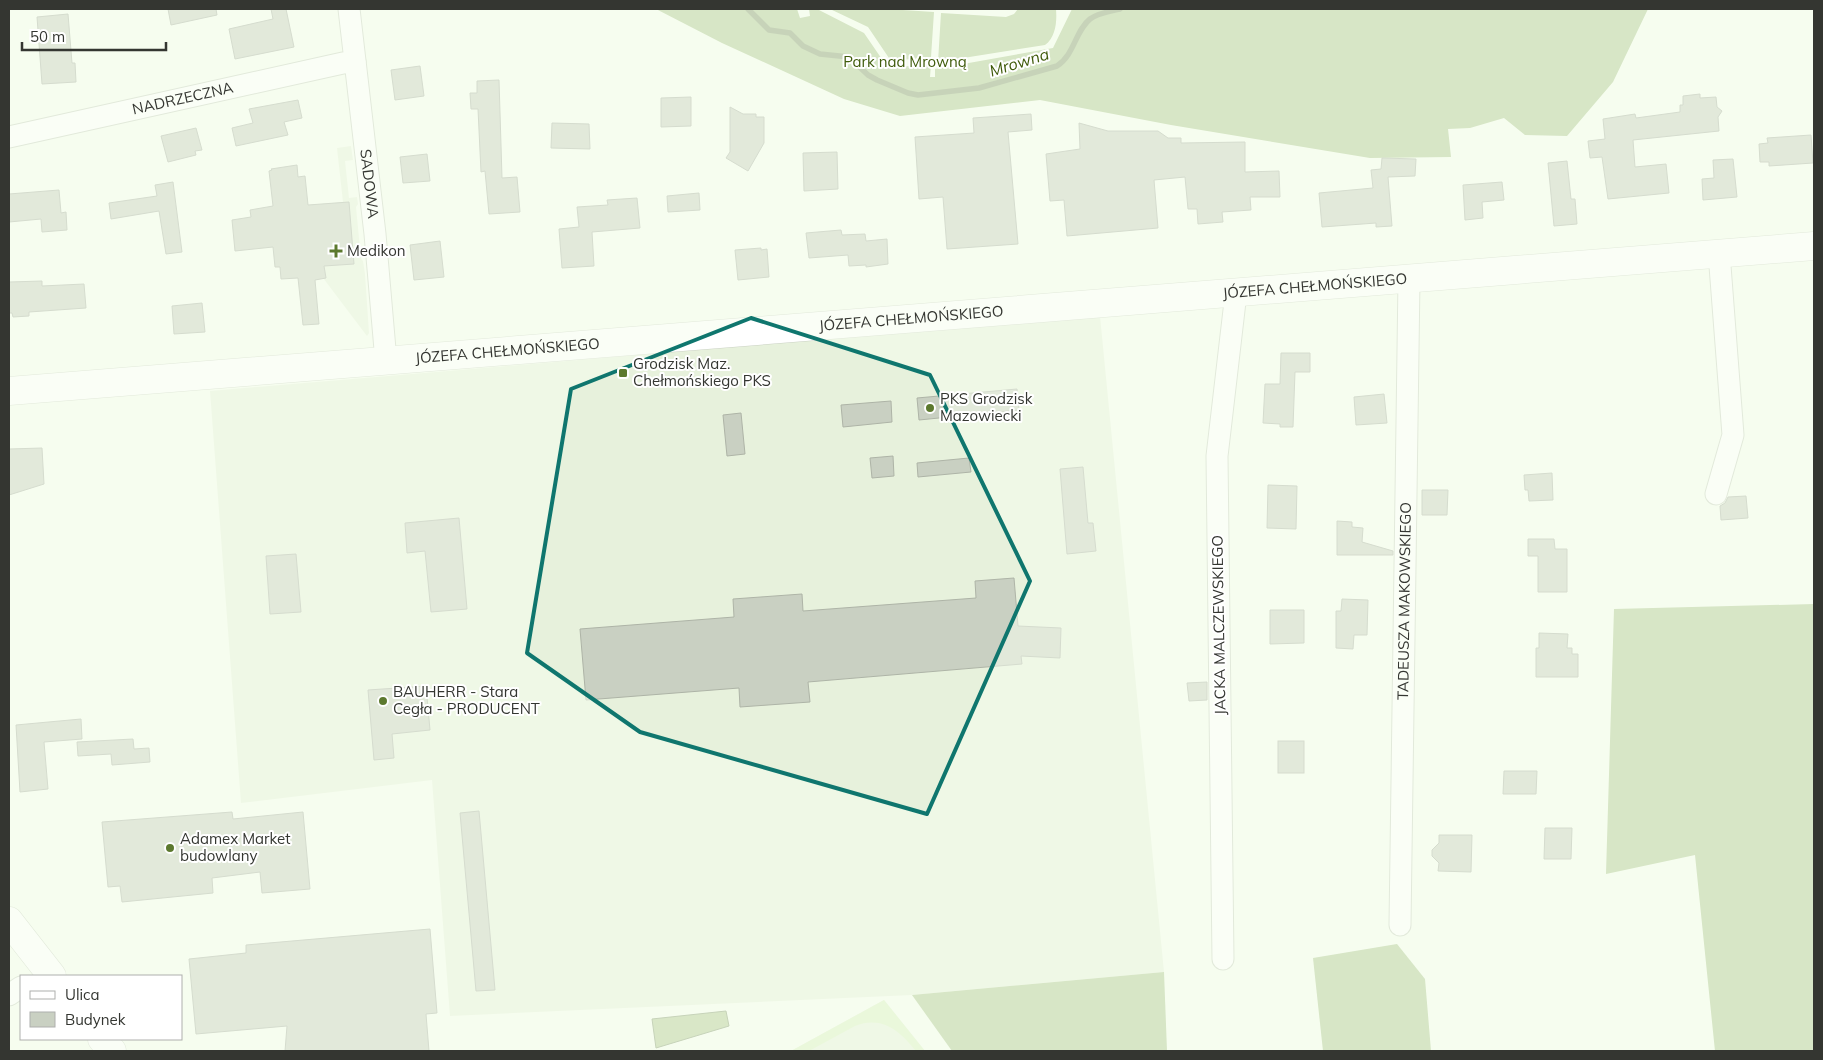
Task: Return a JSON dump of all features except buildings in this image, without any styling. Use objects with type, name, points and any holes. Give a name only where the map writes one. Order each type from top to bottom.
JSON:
[{"type":"street","name":"SADOWA","points":[[349,9],[375,234],[386,361]]},
{"type":"street","name":"NADRZECZNA","points":[[9,137],[343,63],[355,62]]},
{"type":"street","name":"JÓZEFA CHEŁMOŃSKIEGO","points":[[9,391],[1814,246]]},
{"type":"street","points":[[1716,494],[1732,435],[1719,253]]},
{"type":"street","name":"TADEUSZA MAKOWSKIEGO","points":[[1400,925],[1409,279]]},
{"type":"street","name":"JACKA MALCZEWSKIEGO","points":[[1223,959],[1217,456],[1236,293]]},
{"type":"street","points":[[9,921],[46,974]]},
{"type":"street","points":[[9,996],[20,988]]},
{"type":"street","points":[[103,1040],[112,1051]]},
{"type":"highlighted area","points":[[751,318],[930,375],[1030,581],[927,814],[640,732],[527,653],[571,389]]},
{"type":"shaded area","points":[[656,9],[797,9],[800,18],[810,16],[809,9],[817,9],[864,33],[888,68],[931,64],[930,77],[935,77],[935,69],[1053,48],[1072,9],[1648,9],[1613,82],[1567,136],[1525,135],[1504,118],[1470,128],[1448,129],[1451,157],[1370,158],[1171,125],[1040,100],[900,116],[844,99],[722,43]]},
{"type":"shaded area","points":[[830,9],[887,9],[934,12],[931,57],[891,61],[868,27]]},
{"type":"shaded area","points":[[1018,9],[1056,9],[1056,24],[1049,42],[1045,45],[938,62],[941,13],[1006,17],[1014,14]]},
{"type":"shaded area","points":[[351,146],[353,160],[345,161],[349,198],[357,197],[358,204],[356,207],[361,259],[365,274],[369,333],[367,336],[283,225],[309,205],[343,202],[337,148]]},
{"type":"shaded area","points":[[1100,316],[1164,972],[912,995],[450,1016],[432,780],[241,803],[210,391]]},
{"type":"shaded area","points":[[1814,604],[1814,1051],[1715,1051],[1695,855],[1606,874],[1614,609]]},
{"type":"shaded area","points":[[1397,944],[1425,979],[1431,1051],[1323,1051],[1313,958]]},
{"type":"shaded area","points":[[1164,972],[1167,1051],[952,1051],[912,995]]},
{"type":"shaded area","points":[[884,1000],[925,1051],[791,1051]]},
{"type":"shaded area","points":[[884,1000],[925,1051],[916,1051],[897,1031],[874,1022],[855,1026],[809,1051],[791,1051]]},
{"type":"shaded area","points":[[726,1011],[729,1026],[656,1048],[652,1019]]},
{"type":"waterway","name":"Mrowna","points":[[748,9],[769,30],[790,33],[803,46],[820,54],[849,57],[868,75],[877,80],[908,93],[918,95],[979,88],[1057,66],[1068,55],[1081,30],[1090,19],[1120,9]]},
{"type":"place","name":"Medikon","points":[[336,251]]},
{"type":"place","name":"Grodzisk Maz. Chełmońskiego PKS","points":[[623,373]]},
{"type":"place","name":"PKS Grodzisk Mazowiecki","points":[[930,408]]},
{"type":"place","name":"BAUHERR - Stara Cegła - PRODUCENT","points":[[383,701]]},
{"type":"place","name":"Adamex Market budowlany","points":[[170,848]]},
{"type":"park label","name":"Park nad Mrowną","points":[[905,62]]}]
